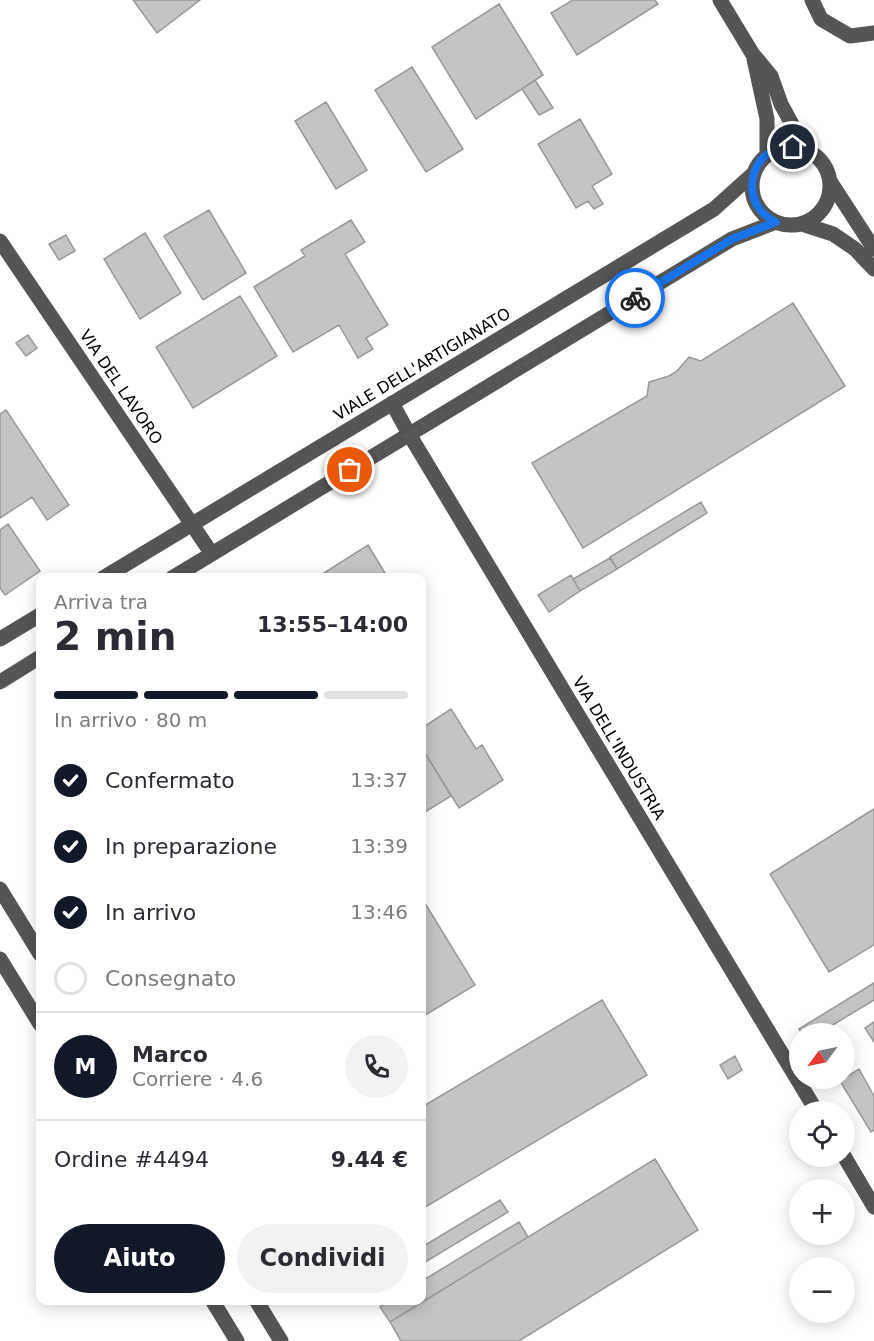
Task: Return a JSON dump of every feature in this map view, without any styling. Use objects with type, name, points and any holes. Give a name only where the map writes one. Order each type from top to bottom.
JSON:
[{"type":"street","points":[[720,0],[753,53],[771,76],[781,104],[806,150]]},
{"type":"street","points":[[812,0],[821,19],[850,36],[874,33]]},
{"type":"street","points":[[753,53],[767,119],[767,154]]},
{"type":"street","points":[[874,249],[830,181],[826,168],[818,157],[806,150],[793,147],[780,148],[767,154],[758,164],[753,177],[752,190],[756,203],[764,214],[776,222],[789,225],[802,224],[833,234],[855,249],[874,269]]},
{"type":"street","name":"VIALE DELL'ARTIGIANATO","points":[[111,573],[714,209],[754,173]]},
{"type":"street","points":[[802,224],[824,207],[829,195],[830,181]]},
{"type":"street","points":[[180,573],[732,239],[776,222]]},
{"type":"street","name":"VIA DEL LAVORO","points":[[0,241],[212,554]]},
{"type":"street","name":"VIA DELL'INDUSTRIA","points":[[392,403],[809,1101]]},
{"type":"street","points":[[0,639],[36,617]]},
{"type":"street","points":[[0,682],[36,660]]},
{"type":"street","points":[[0,889],[36,948]]},
{"type":"street","points":[[0,959],[36,1018]]},
{"type":"street","points":[[850,1167],[874,1207]]},
{"type":"street","points":[[215,1305],[237,1341]]},
{"type":"street","points":[[259,1305],[281,1341]]},
{"type":"building","points":[[133,0],[200,0],[157,33]]},
{"type":"building","points":[[573,0],[655,0],[658,4],[577,55],[551,13]]},
{"type":"building","points":[[499,4],[543,75],[476,119],[432,47]]},
{"type":"building","points":[[412,67],[463,149],[426,172],[375,90]]},
{"type":"building","points":[[535,80],[553,108],[539,115],[522,89]]},
{"type":"building","points":[[326,102],[367,170],[336,189],[295,121]]},
{"type":"building","points":[[580,119],[612,174],[592,186],[603,204],[594,209],[588,201],[576,208],[538,144]]},
{"type":"building","points":[[209,210],[246,273],[203,300],[164,236]]},
{"type":"building","points":[[351,220],[365,242],[345,254],[388,325],[366,338],[373,349],[358,358],[339,325],[293,352],[254,287],[305,256],[301,250]]},
{"type":"building","points":[[145,233],[181,293],[140,319],[104,259]]},
{"type":"building","points":[[66,235],[75,251],[59,260],[49,244]]},
{"type":"building","points":[[240,296],[277,356],[193,408],[156,347]]},
{"type":"building","points":[[793,303],[845,386],[583,548],[532,463],[647,396],[649,382],[677,371],[689,357],[701,361]]},
{"type":"building","points":[[28,335],[37,348],[26,356],[16,343]]},
{"type":"building","points":[[6,410],[69,505],[47,520],[32,497],[0,518],[0,414]]},
{"type":"building","points":[[701,502],[707,513],[617,569],[610,557]]},
{"type":"building","points":[[8,524],[40,571],[5,595],[0,588],[0,530]]},
{"type":"building","points":[[368,545],[385,573],[324,573]]},
{"type":"building","points":[[610,558],[617,569],[580,591],[573,579]]},
{"type":"building","points":[[571,575],[580,591],[549,612],[538,595]]},
{"type":"building","points":[[451,709],[476,749],[482,745],[503,780],[459,808],[426,754],[426,725]]},
{"type":"building","points":[[426,755],[451,796],[426,812]]},
{"type":"building","points":[[874,809],[874,945],[829,972],[770,874]]},
{"type":"building","points":[[426,905],[475,985],[426,1015]]},
{"type":"building","points":[[874,983],[874,1000],[836,1023],[809,1023]]},
{"type":"building","points":[[602,1000],[647,1075],[426,1207],[426,1105]]},
{"type":"building","points":[[874,1022],[874,1042],[865,1028]]},
{"type":"building","points":[[735,1056],[742,1070],[728,1079],[720,1065]]},
{"type":"building","points":[[859,1069],[874,1096],[874,1130],[871,1132],[855,1106],[855,1101],[852,1101],[845,1089],[855,1089],[855,1072]]},
{"type":"building","points":[[655,1159],[698,1230],[519,1341],[401,1341],[390,1322],[418,1305],[426,1305],[426,1300]]},
{"type":"building","points":[[500,1200],[508,1212],[426,1262],[426,1245]]},
{"type":"building","points":[[519,1222],[528,1237],[426,1300],[426,1279]]},
{"type":"building","points":[[383,1305],[418,1305],[390,1322],[380,1307]]},
{"type":"way so far","points":[[350,470],[635,298]]},
{"type":"route","points":[[635,298],[732,239],[776,222],[764,214],[756,203],[752,190],[753,177],[758,164],[767,154],[780,148],[793,147]]}]
